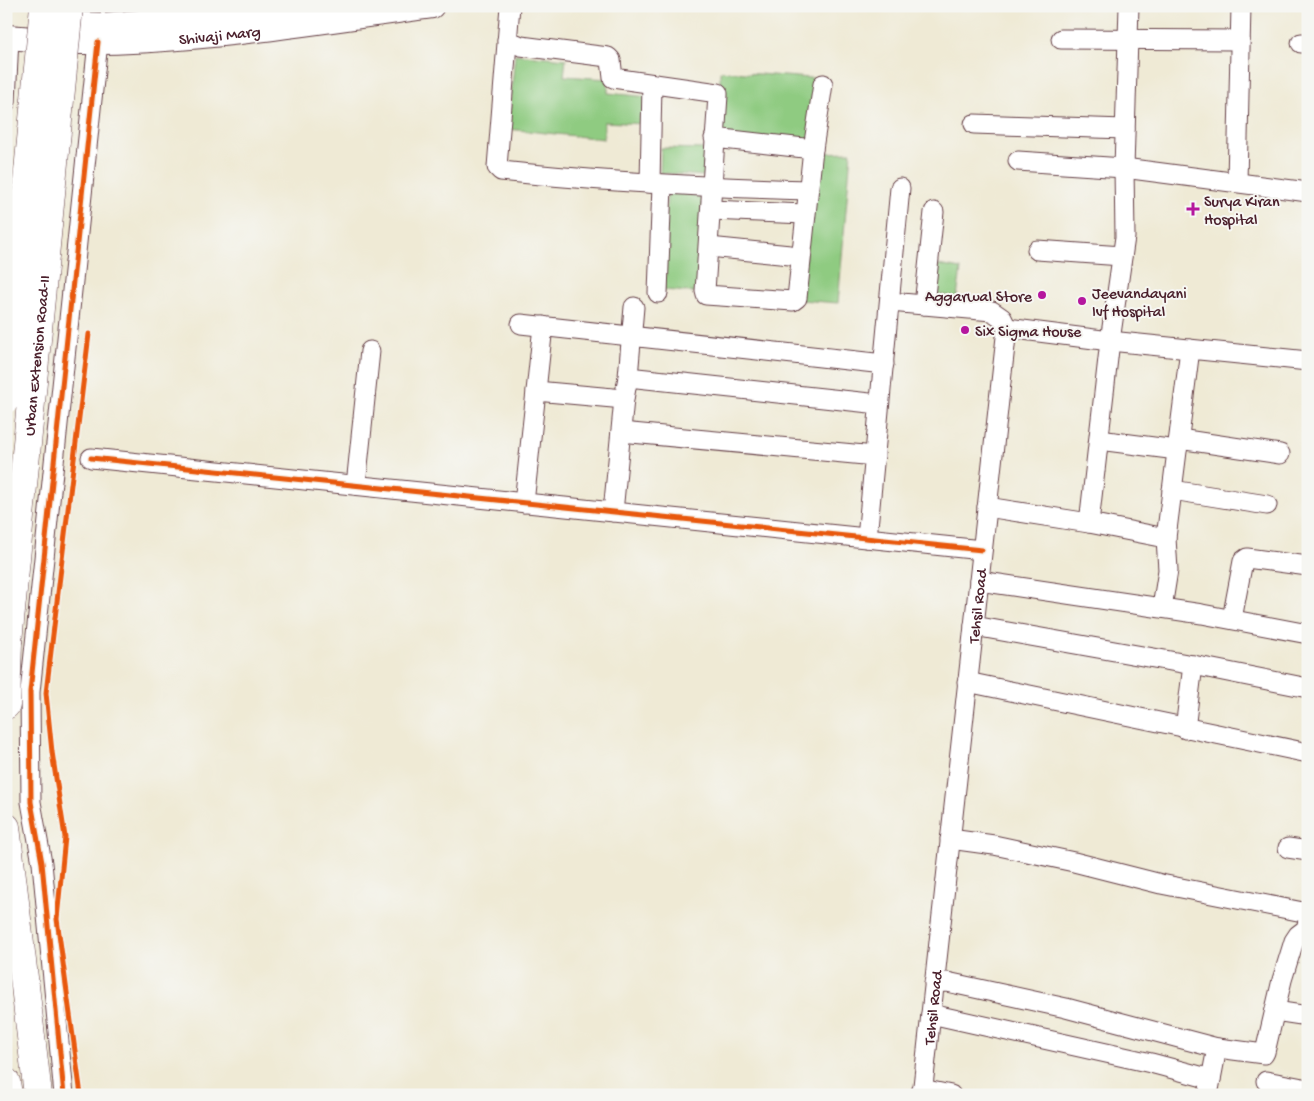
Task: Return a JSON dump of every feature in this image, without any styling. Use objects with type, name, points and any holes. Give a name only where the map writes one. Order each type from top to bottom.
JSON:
[{"type":"highway","name":"Urban Extension Road-II","points":[[6,399],[44,6]]},
{"type":"highway","name":"Urban Extension Road-II","points":[[6,705],[8,642],[69,6]]},
{"type":"highway","points":[[6,827],[38,1095]]},
{"type":"highway","points":[[6,1082],[8,1095]]},
{"type":"main road","name":"Shivaji Marg","points":[[7,32],[192,18],[300,6]]},
{"type":"main road","name":"Shivaji Marg","points":[[7,32],[98,42],[159,40],[264,29],[432,6]]},
{"type":"street","points":[[510,6],[498,170],[554,178],[712,187],[808,190]]},
{"type":"street","points":[[1089,523],[1110,341],[1125,237],[1124,168],[1129,6]]},
{"type":"street","points":[[1237,182],[1241,6]]},
{"type":"street","points":[[6,102],[7,32]]},
{"type":"street","points":[[1061,39],[1240,40]]},
{"type":"street","points":[[507,40],[522,46],[608,58],[611,60],[613,78],[718,93],[706,292],[709,296],[794,301],[796,298],[813,149],[823,84]]},
{"type":"street","points":[[64,1095],[42,864],[31,802],[30,692],[98,42]]},
{"type":"street","points":[[652,84],[658,293]]},
{"type":"street","points":[[974,124],[1125,129]]},
{"type":"street","points":[[714,138],[813,149]]},
{"type":"street","points":[[1018,161],[1124,168],[1308,192]]},
{"type":"street","points":[[867,538],[900,188]]},
{"type":"street","points":[[711,210],[805,214]]},
{"type":"street","points":[[924,305],[934,212]]},
{"type":"street","points":[[709,247],[800,256]]},
{"type":"street","points":[[1037,250],[1122,256]]},
{"type":"street","points":[[890,302],[992,311],[1002,318],[1007,328],[1110,341],[1308,361]]},
{"type":"street","points":[[613,512],[634,307]]},
{"type":"street","points":[[521,324],[884,364]]},
{"type":"street","points":[[524,503],[543,326]]},
{"type":"street","name":"Tehsil Road","points":[[922,1092],[1007,328]]},
{"type":"street","points":[[1162,608],[1168,570],[1166,538],[1190,349]]},
{"type":"street","points":[[356,485],[370,352]]},
{"type":"street","points":[[628,377],[879,404]]},
{"type":"street","points":[[536,390],[624,400]]},
{"type":"street","points":[[621,432],[875,456]]},
{"type":"street","points":[[1099,440],[1178,444],[1280,454]]},
{"type":"street","points":[[91,458],[982,550]]},
{"type":"street","points":[[1172,490],[1267,505]]},
{"type":"street","points":[[987,507],[1089,523],[1166,538]]},
{"type":"street","points":[[1232,620],[1243,561],[1247,558],[1308,566]]},
{"type":"street","points":[[979,581],[1162,608],[1308,634]]},
{"type":"street","points":[[974,626],[1193,665],[1308,688]]},
{"type":"street","points":[[1185,728],[1193,665]]},
{"type":"street","points":[[967,682],[1308,753]]},
{"type":"street","points":[[934,983],[947,982],[1066,1008],[1218,1048],[1264,1054],[1282,980],[1294,941],[1307,923],[1074,862],[994,845],[950,839]]},
{"type":"street","points":[[1288,848],[1308,851]]},
{"type":"street","points":[[1275,1011],[1308,1016]]},
{"type":"street","points":[[931,1014],[1151,1063],[1209,1087],[1218,1048]]},
{"type":"street","points":[[1266,1081],[1308,1089]]},
{"type":"street","points":[[922,1092],[951,1095]]},
{"type":"green space","points":[[515,54],[566,59],[564,76],[608,79],[608,93],[649,97],[646,124],[604,122],[604,139],[508,129]]},
{"type":"green space","points":[[720,71],[823,79],[818,149],[720,140]]},
{"type":"green space","points":[[661,148],[707,149],[705,176],[660,173]]},
{"type":"green space","points":[[851,152],[838,303],[801,300],[816,153]]},
{"type":"green space","points":[[667,191],[709,194],[703,293],[664,290]]},
{"type":"green space","points":[[938,265],[961,269],[957,297],[935,294]]},
{"type":"cycle path","points":[[64,1095],[42,863],[31,802],[30,692],[98,42]]},
{"type":"cycle path","points":[[81,1095],[57,919],[65,837],[52,752],[46,693],[89,334]]},
{"type":"cycle path","points":[[91,458],[982,550]]},
{"type":"place","name":"Surya Kiran Hospital","points":[[1193,209]]},
{"type":"place","name":"Aggarwal Store","points":[[1042,295]]},
{"type":"place","name":"Jeevandayani Ivf Hospital","points":[[1082,301]]},
{"type":"place","name":"Six Sigma House","points":[[965,330]]}]
